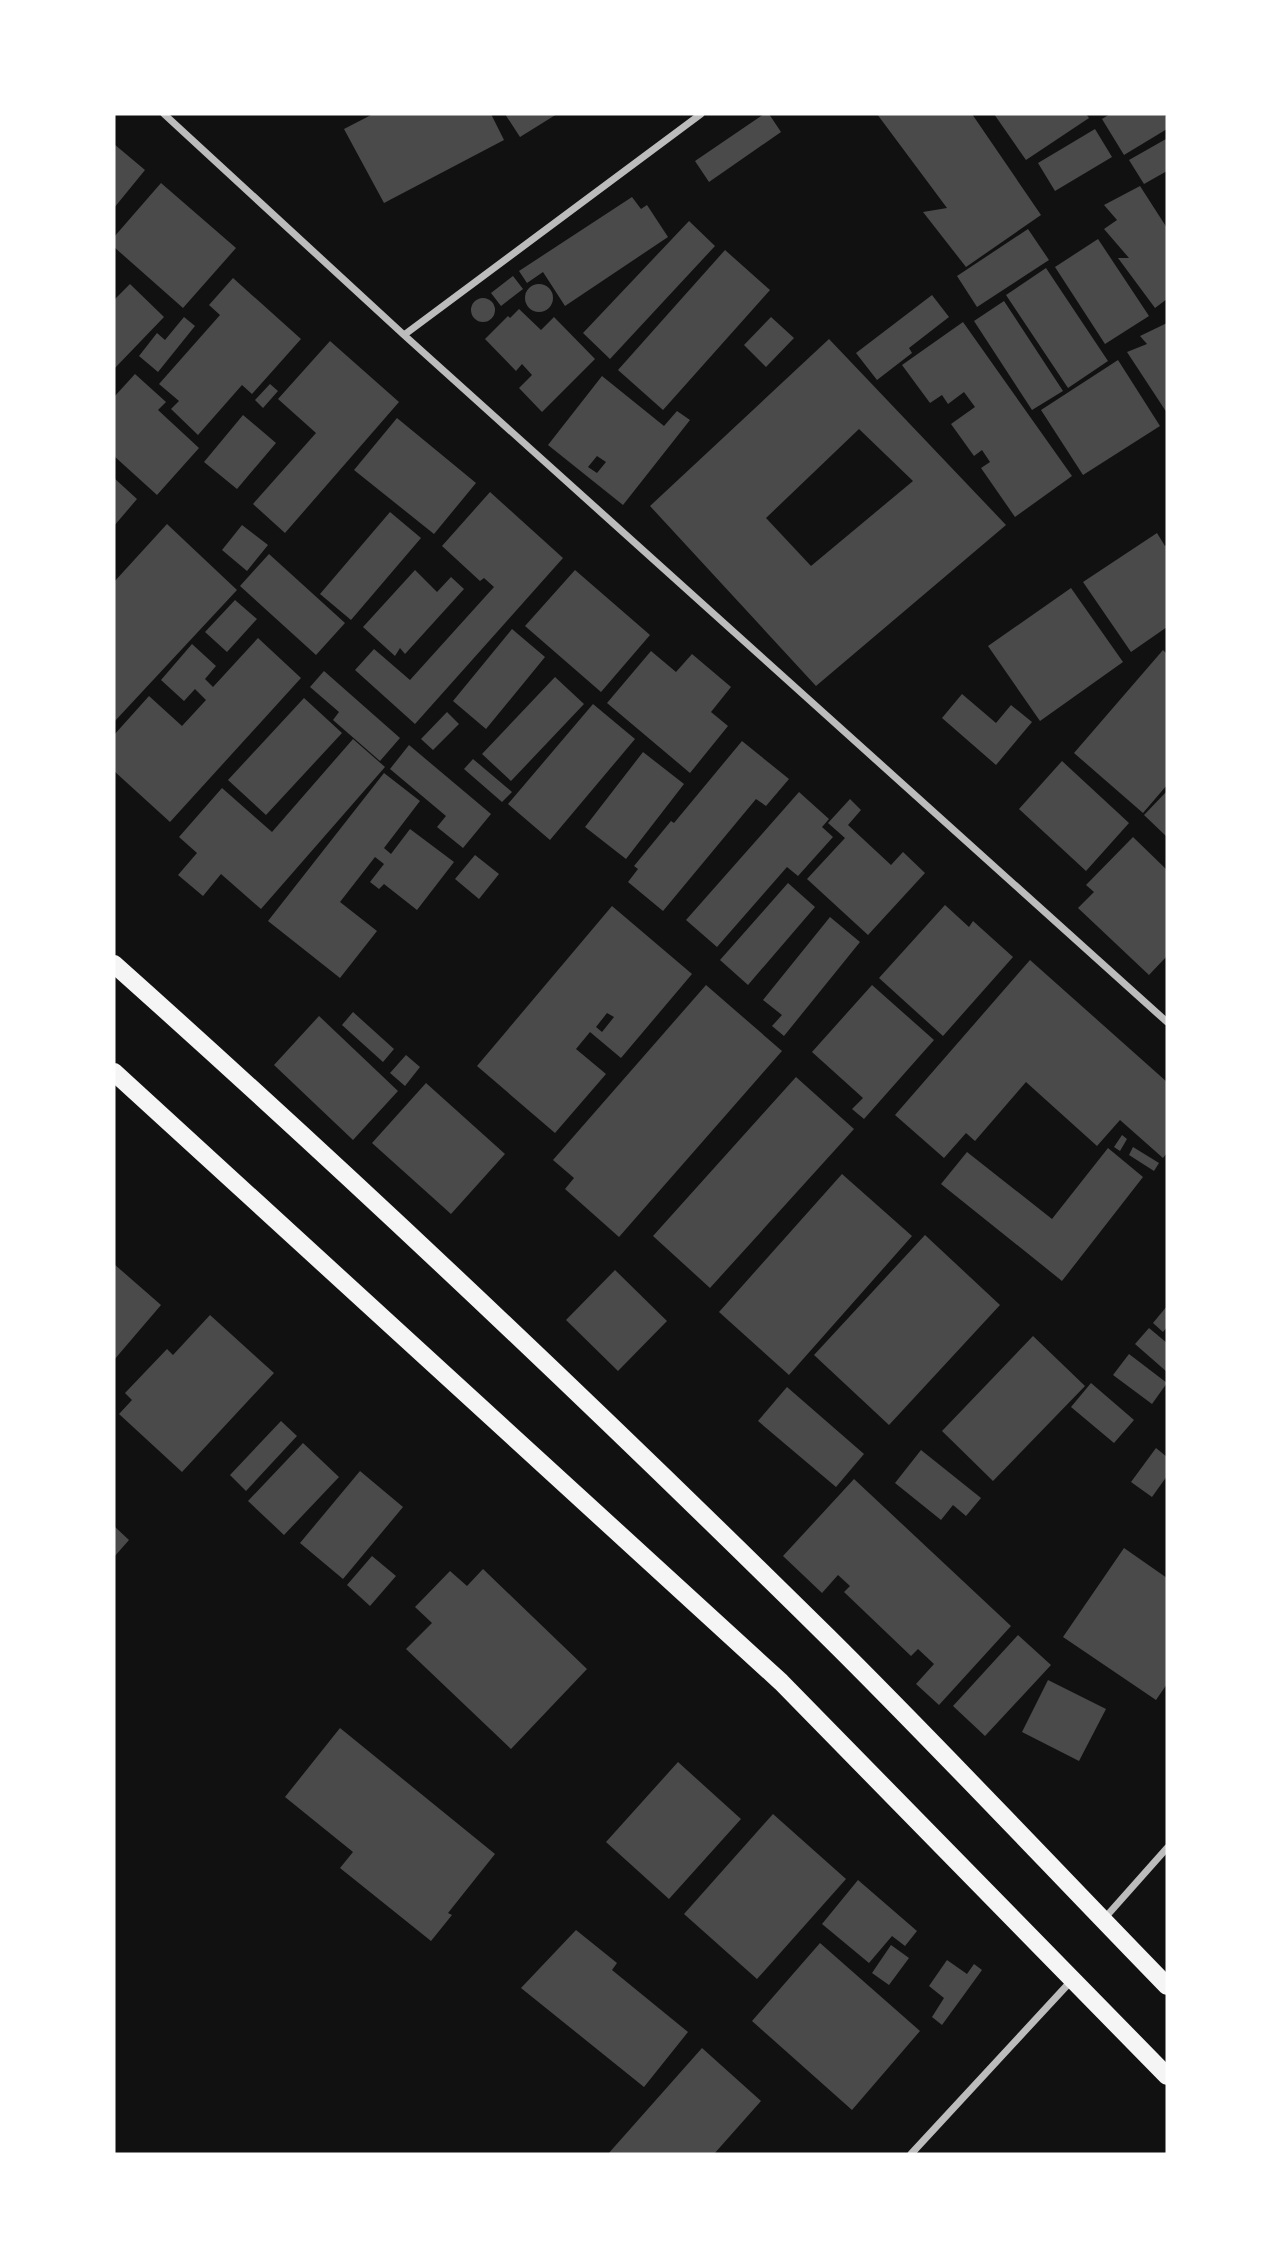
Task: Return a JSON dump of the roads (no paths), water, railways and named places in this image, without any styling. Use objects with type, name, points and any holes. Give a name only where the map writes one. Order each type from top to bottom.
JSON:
[{"type":"main road","points":[[114,964],[229,1067],[527,1345],[830,1639],[1167,1986]]},
{"type":"main road","points":[[114,1072],[781,1682],[1167,2076]]},
{"type":"street","points":[[164,114],[404,335],[1167,1022]]},
{"type":"street","points":[[404,335],[701,114]]},
{"type":"street","points":[[1103,1920],[1167,1848]]},
{"type":"street","points":[[911,2154],[1073,1979]]}]
